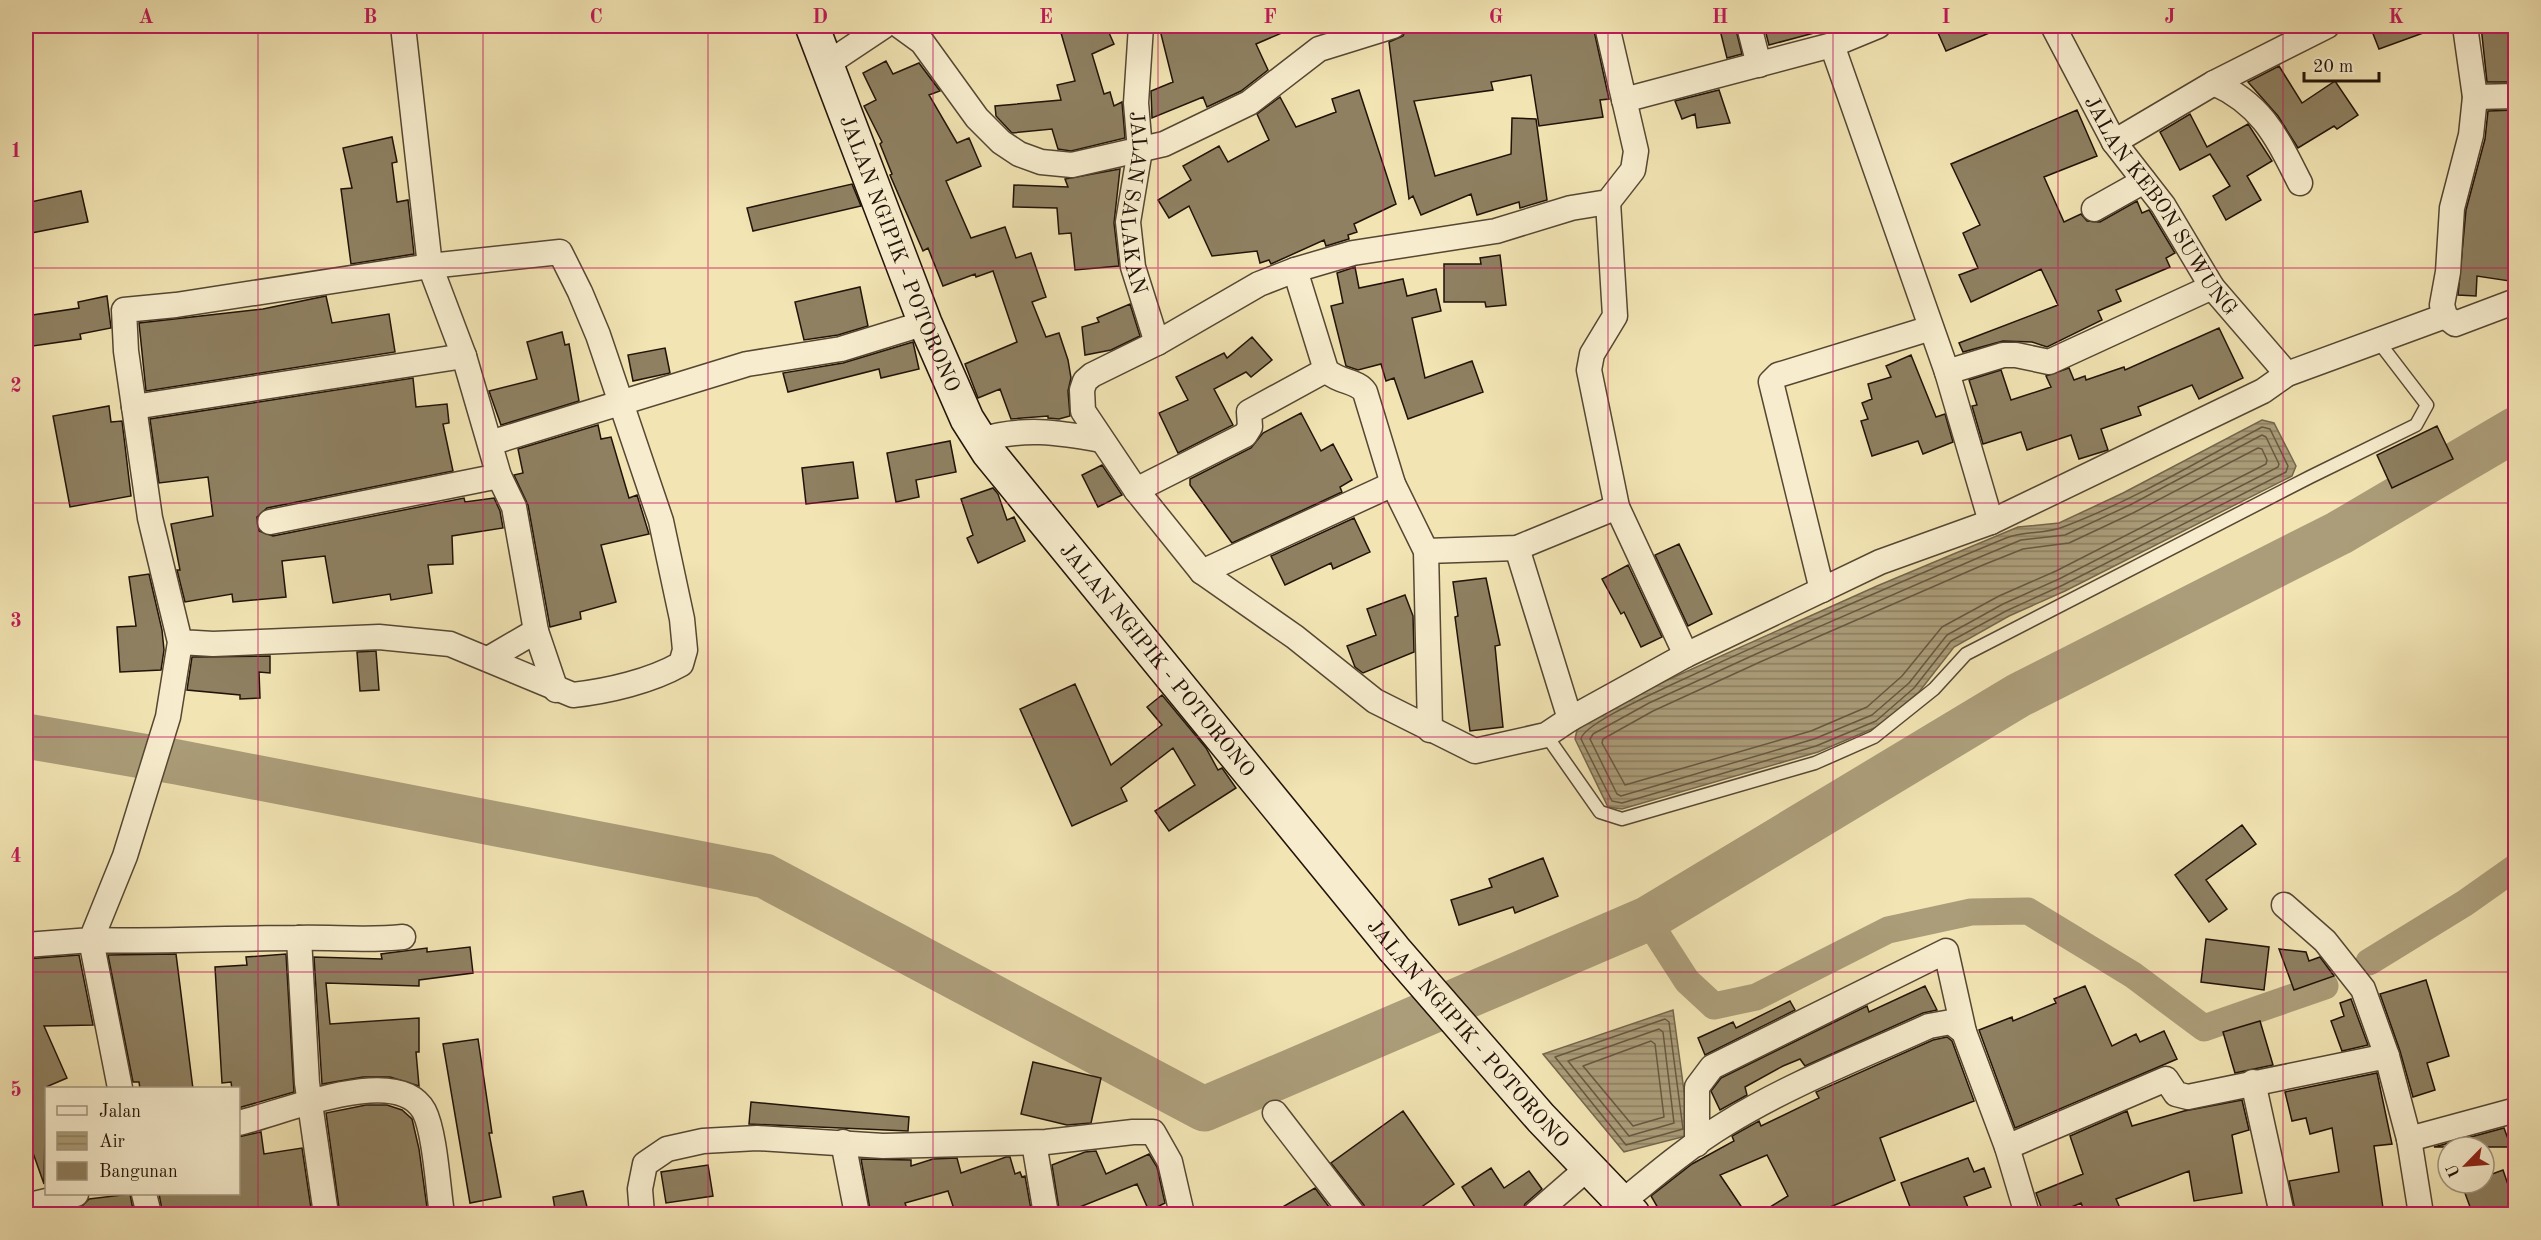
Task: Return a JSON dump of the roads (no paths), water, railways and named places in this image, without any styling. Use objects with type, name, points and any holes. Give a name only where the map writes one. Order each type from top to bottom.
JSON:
[{"type":"street","points":[[403,26],[430,266],[464,356],[499,476],[514,507],[536,631],[556,690]]},
{"type":"street","name":"JALAN NGIPIK - POTORONO","points":[[812,26],[925,323],[967,419],[980,440],[1394,949],[1541,1118],[1627,1209]]},
{"type":"street","points":[[827,64],[884,26]]},
{"type":"street","points":[[900,26],[922,42],[977,118],[1000,142],[1018,154],[1041,162],[1072,165],[1164,144],[1249,103],[1319,49],[1393,26]]},
{"type":"street","name":"JALAN SALAKAN","points":[[1141,26],[1136,103],[1140,150],[1128,222],[1133,267],[1157,343]]},
{"type":"street","points":[[1607,26],[1636,151],[1633,170],[1608,202],[1615,316],[1592,354],[1589,370],[1617,507],[1686,656]]},
{"type":"street","points":[[1749,26],[1760,65]]},
{"type":"street","points":[[1624,100],[1832,45],[1878,26]]},
{"type":"street","name":"JALAN KEBON SUWUNG","points":[[2053,26],[2114,142],[2163,205],[2212,287],[2287,374]]},
{"type":"street","points":[[2114,142],[2214,83],[2327,26]]},
{"type":"street","points":[[2464,26],[2475,97],[2471,135],[2452,208],[2448,272],[2442,305],[2445,316],[2455,324],[2516,301]]},
{"type":"street","points":[[1832,45],[1947,372],[1991,522]]},
{"type":"street","points":[[2214,83],[2229,90],[2272,128],[2300,183]]},
{"type":"street","points":[[2475,97],[2516,96]]},
{"type":"street","points":[[2094,209],[2144,181]]},
{"type":"street","points":[[1608,202],[1571,208],[1496,231],[1353,253],[1295,270],[1259,284],[1157,343],[1092,375],[1085,381],[1082,390],[1083,411],[1137,490],[1202,572],[1295,637],[1375,701],[1475,751],[1546,735],[1570,719],[1686,656],[1880,562],[1991,522],[2263,391],[2287,374],[2445,316]]},
{"type":"street","points":[[120,1087],[91,940],[125,856],[150,779],[165,726],[180,642],[150,518],[126,351],[124,310],[176,305],[430,266],[560,252],[580,292],[661,520],[682,619],[685,650],[681,664],[667,672],[593,693],[573,695],[556,690],[450,644],[379,637],[213,644],[180,642]]},
{"type":"street","points":[[1295,270],[1326,370],[1334,378],[1357,384],[1365,392],[1393,484],[1426,551],[1430,730]]},
{"type":"street","points":[[1947,372],[2003,355],[2016,355],[2049,362],[2212,287]]},
{"type":"street","points":[[490,443],[620,401],[747,364],[841,349],[925,323]]},
{"type":"street","points":[[1822,590],[1770,382],[1778,375],[1931,328]]},
{"type":"street","points":[[134,407],[464,356]]},
{"type":"street","points":[[1137,490],[1245,435],[1250,427],[1249,411],[1326,370]]},
{"type":"street","points":[[980,440],[1006,432],[1053,432],[1101,440]]},
{"type":"street","points":[[270,522],[499,476]]},
{"type":"street","points":[[1202,572],[1393,484]]},
{"type":"street","points":[[1426,551],[1517,548],[1617,507]]},
{"type":"street","points":[[1517,548],[1570,719]]},
{"type":"street","points":[[488,659],[536,631]]},
{"type":"street","points":[[2284,905],[2325,941],[2363,989],[2387,1056],[2409,1139],[2421,1215]]},
{"type":"street","points":[[26,945],[91,940],[175,942],[299,938],[368,941],[403,937]]},
{"type":"street","points":[[299,938],[309,1104],[326,1215]]},
{"type":"street","points":[[1697,1144],[1696,1087],[1712,1067],[1946,951],[1964,1032],[2007,1147],[2027,1215]]},
{"type":"street","points":[[1627,1209],[1697,1144],[1773,1097],[1929,1026],[1951,1022],[1964,1032]]},
{"type":"street","points":[[2007,1147],[2166,1079],[2176,1094],[2188,1097],[2387,1056]]},
{"type":"street","points":[[2253,1082],[2282,1215]]},
{"type":"street","points":[[240,1122],[376,1089],[393,1090],[416,1100],[425,1113],[437,1172],[442,1215]]},
{"type":"street","points":[[2409,1139],[2516,1110]]},
{"type":"street","points":[[1275,1113],[1353,1215]]},
{"type":"street","points":[[642,1215],[640,1189],[645,1164],[667,1149],[703,1142],[757,1138],[883,1146],[1034,1143],[1133,1132],[1154,1132],[1170,1162],[1182,1215]]},
{"type":"street","points":[[843,1143],[857,1215]]},
{"type":"street","points":[[1034,1143],[1046,1215]]},
{"type":"street","points":[[1535,1215],[1589,1167]]},
{"type":"street","points":[[26,1206],[72,1195]]},
{"type":"street","points":[[144,1195],[149,1215]]},
{"type":"lane","points":[[1546,735],[1600,812],[1622,819],[1815,763],[1874,737],[1934,689],[1966,654],[2416,425],[2427,405],[2378,341]]},
{"type":"water","points":[[2262,420],[2274,423],[2296,466],[2292,476],[2065,591],[2009,616],[1954,647],[1919,692],[1879,726],[1818,752],[1622,809],[1608,807],[1575,739],[1577,730],[1585,723],[1643,691],[1877,586],[2018,527],[2059,523],[2123,493]]},
{"type":"water","points":[[1673,1010],[1690,1135],[1624,1152],[1543,1054]]},
{"type":"waterway","points":[[26,736],[177,762],[765,876],[1204,1109],[1647,919],[2019,695],[2339,533],[2516,429]]},
{"type":"waterway","points":[[2369,962],[2465,903],[2516,867]]},
{"type":"waterway","points":[[1647,919],[1687,981],[1714,1006],[1756,997],[1888,930],[1971,912],[2028,911],[2133,975],[2204,1028],[2325,986]]}]
